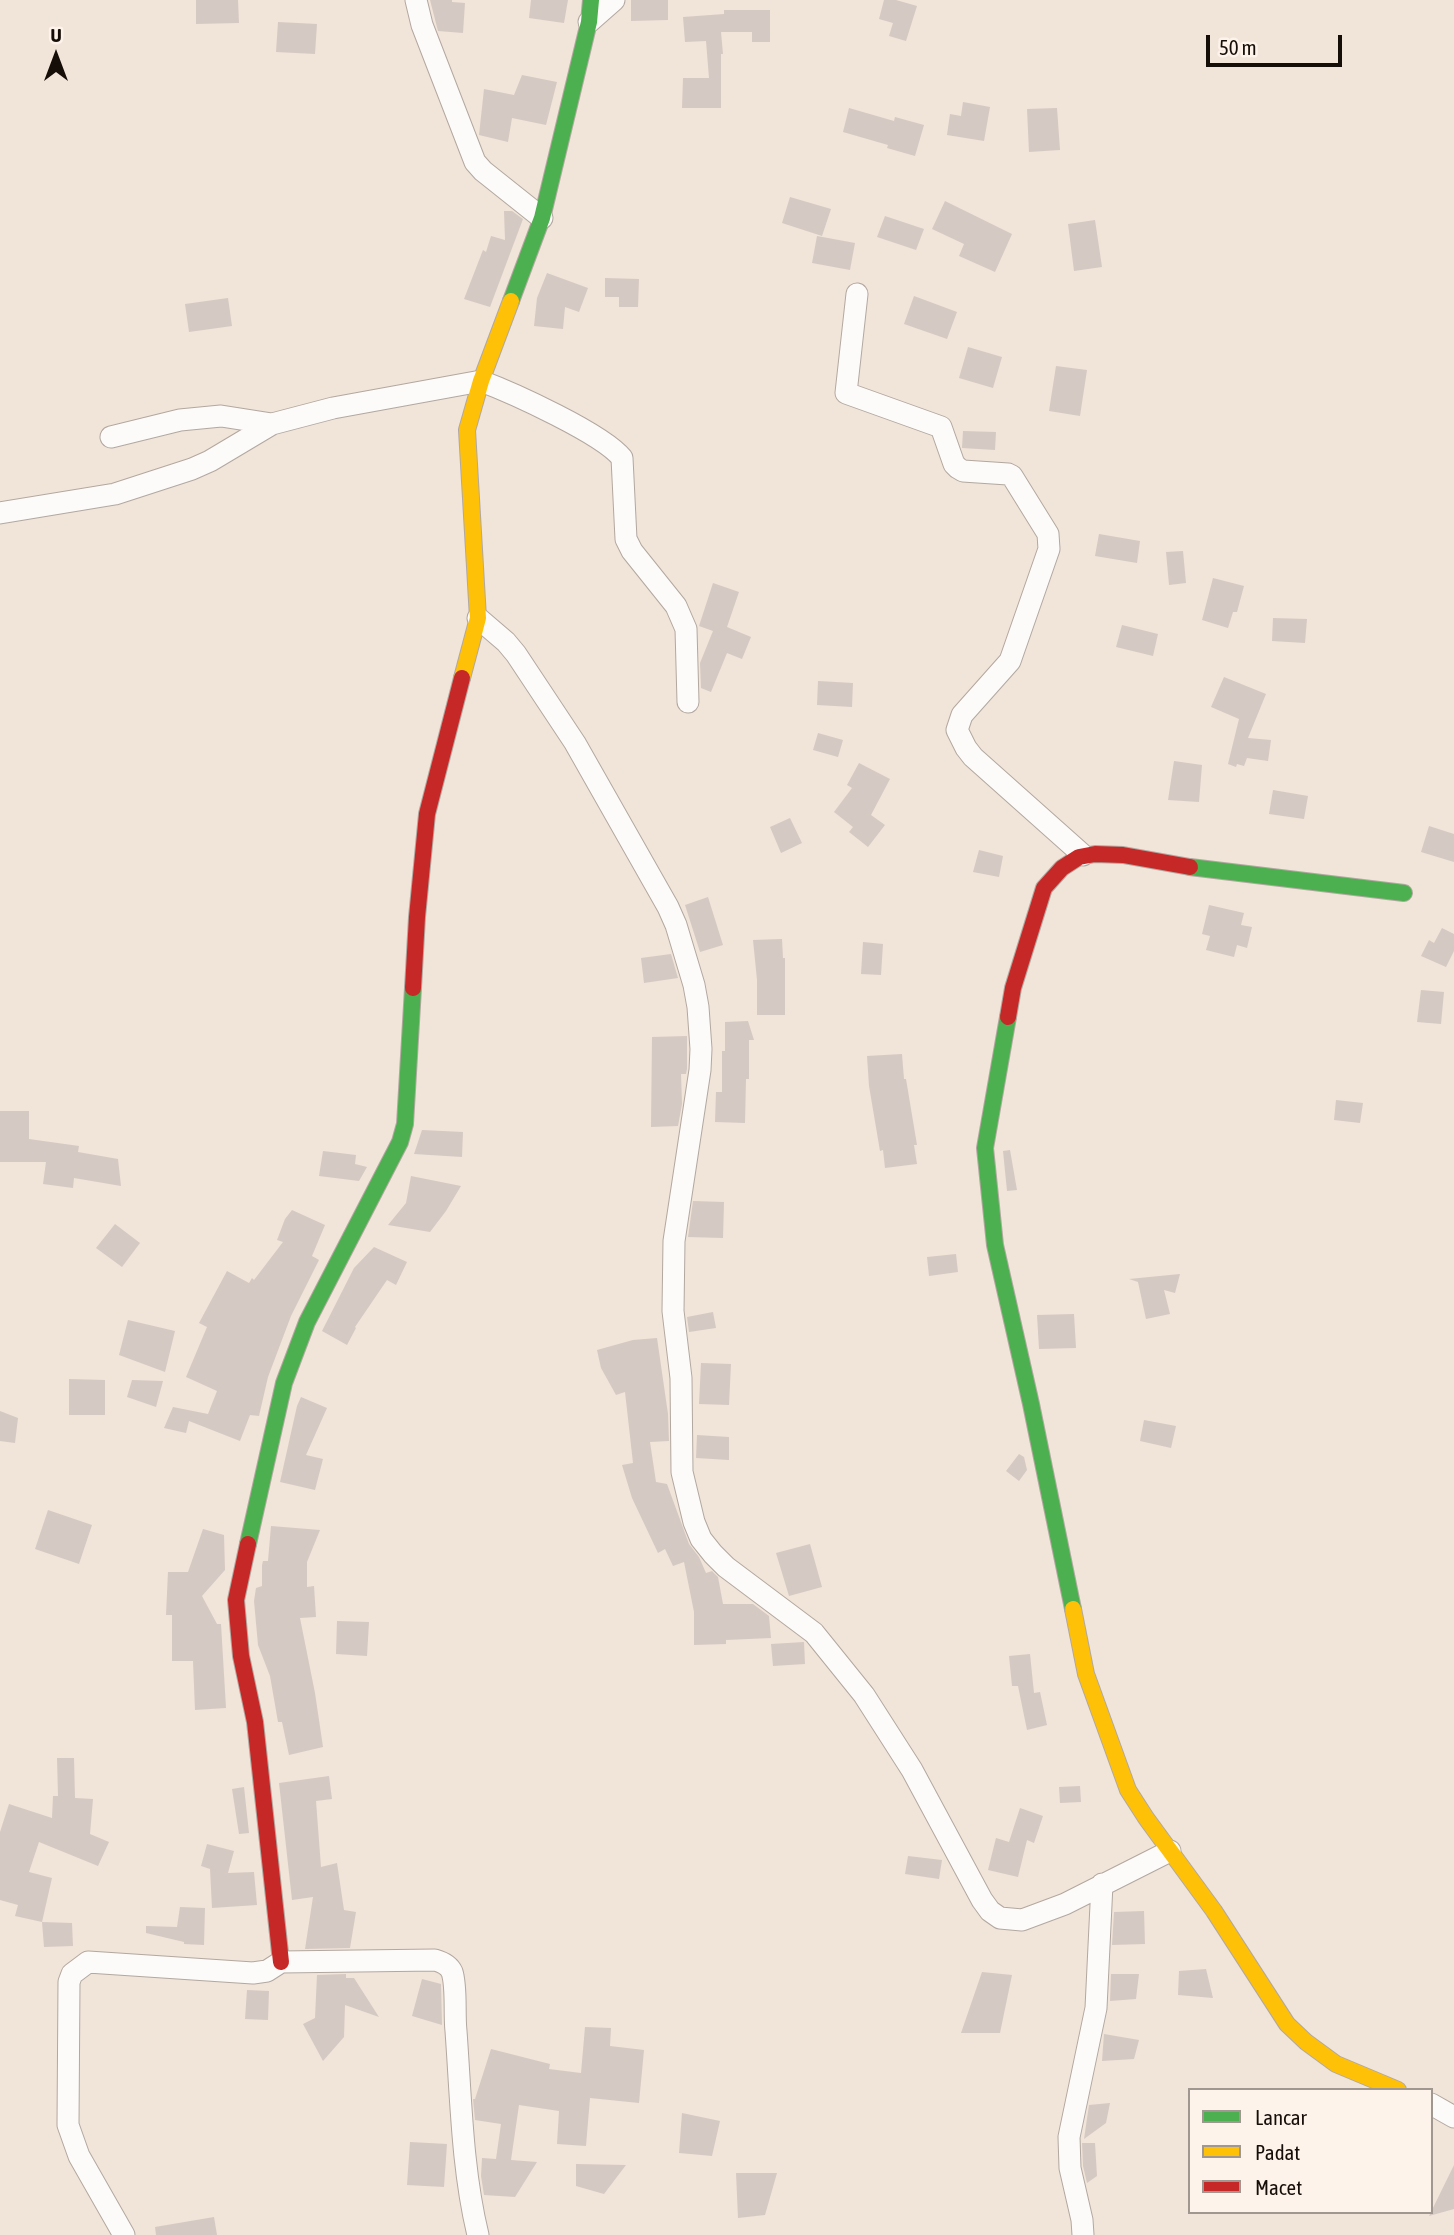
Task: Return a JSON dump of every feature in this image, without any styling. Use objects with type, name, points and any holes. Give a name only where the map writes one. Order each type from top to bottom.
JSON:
[{"type":"street","points":[[416,0],[422,25],[475,162],[542,218]]},
{"type":"street","points":[[281,1962],[255,1722],[241,1656],[236,1600],[284,1383],[307,1322],[403,1132],[417,917],[427,814],[478,618],[466,435],[481,381],[542,218],[589,22],[591,0]]},
{"type":"street","points":[[589,22],[614,0]]},
{"type":"street","points":[[857,294],[846,393],[942,427],[954,464],[963,471],[1012,476],[1048,534],[1049,549],[1010,661],[962,715],[957,730],[973,757],[1083,855]]},
{"type":"street","points":[[0,513],[108,495],[179,473],[210,461],[272,424],[333,408],[481,381],[504,389],[587,432],[622,458],[626,539],[632,551],[676,606],[686,629],[688,702]]},
{"type":"street","points":[[111,437],[180,420],[221,416],[272,424]]},
{"type":"street","points":[[478,618],[516,654],[575,743],[668,907],[694,985],[699,1017],[700,1070],[674,1241],[673,1311],[681,1378],[683,1480],[701,1539],[726,1567],[814,1633],[864,1695],[912,1770],[982,1900],[990,1911],[1000,1918],[1021,1920],[1065,1904],[1170,1851]]},
{"type":"street","points":[[1393,2088],[1336,2064],[1287,2024],[1214,1911],[1128,1790],[1086,1674],[1031,1404],[995,1245],[985,1148],[1013,988],[1044,888],[1054,875],[1083,855],[1100,853],[1197,868],[1404,893]]},
{"type":"street","points":[[1083,2235],[1070,2168],[1069,2137],[1096,2008],[1102,1884]]},
{"type":"street","points":[[124,2235],[79,2156],[68,2125],[69,1982],[72,1974],[91,1961],[253,1973],[267,1971],[281,1962],[435,1960],[450,1968],[470,2204],[478,2235]]},
{"type":"street","points":[[1433,2105],[1454,2118]]},
{"type":"building","points":[[196,0],[238,0],[239,23],[196,24]]},
{"type":"building","points":[[430,0],[465,3],[463,33],[438,31]]},
{"type":"building","points":[[531,0],[568,0],[564,23],[529,18]]},
{"type":"building","points":[[631,0],[668,0],[668,20],[631,21]]},
{"type":"building","points":[[884,0],[896,0],[917,6],[906,41],[889,36],[893,23],[879,19]]},
{"type":"building","points":[[724,10],[770,10],[770,42],[752,42],[752,32],[721,32],[721,108],[682,108],[683,78],[709,78],[706,41],[685,42],[683,17],[724,14]]},
{"type":"building","points":[[278,22],[317,24],[315,54],[276,52]]},
{"type":"building","points":[[522,75],[557,82],[546,125],[512,118],[508,142],[479,135],[484,89],[514,95]]},
{"type":"building","points":[[963,102],[990,107],[984,141],[947,135],[950,114],[961,116]]},
{"type":"building","points":[[849,108],[894,121],[895,117],[924,125],[915,156],[843,132]]},
{"type":"building","points":[[1057,108],[1060,150],[1029,152],[1027,109]]},
{"type":"building","points":[[790,197],[831,209],[822,236],[782,223]]},
{"type":"building","points":[[945,201],[1012,234],[995,272],[959,256],[964,244],[932,229]]},
{"type":"building","points":[[504,211],[512,211],[523,219],[490,307],[464,299],[491,236],[505,240]]},
{"type":"building","points":[[885,216],[924,229],[916,250],[877,237]]},
{"type":"building","points":[[1095,220],[1102,267],[1074,271],[1068,224]]},
{"type":"building","points":[[817,236],[855,243],[850,270],[812,263]]},
{"type":"building","points":[[547,273],[588,288],[579,312],[565,307],[563,329],[534,326],[537,298]]},
{"type":"building","points":[[605,278],[639,279],[638,307],[619,307],[619,297],[605,297]]},
{"type":"building","points":[[914,296],[957,312],[947,339],[904,324]]},
{"type":"building","points":[[228,298],[232,326],[189,332],[185,304]]},
{"type":"building","points":[[968,347],[1002,357],[993,388],[959,378]]},
{"type":"building","points":[[1056,366],[1087,370],[1080,416],[1049,411]]},
{"type":"building","points":[[963,431],[996,432],[995,450],[962,448]]},
{"type":"building","points":[[1099,534],[1140,541],[1137,563],[1095,556]]},
{"type":"building","points":[[1183,551],[1186,583],[1169,585],[1166,552]]},
{"type":"building","points":[[1213,578],[1244,586],[1237,612],[1233,612],[1228,628],[1202,620]]},
{"type":"building","points":[[713,583],[739,592],[727,627],[751,637],[742,659],[727,653],[711,692],[701,688],[700,663],[713,631],[699,626]]},
{"type":"building","points":[[1273,618],[1307,619],[1305,643],[1272,641]]},
{"type":"building","points":[[1122,625],[1158,634],[1153,656],[1116,647]]},
{"type":"building","points":[[1224,677],[1266,694],[1248,738],[1271,740],[1268,761],[1247,758],[1244,766],[1228,764],[1239,719],[1211,707]]},
{"type":"building","points":[[818,681],[853,683],[852,707],[817,705]]},
{"type":"building","points":[[818,733],[843,740],[838,757],[813,750]]},
{"type":"building","points":[[1174,761],[1202,765],[1199,802],[1168,800]]},
{"type":"building","points":[[859,763],[890,779],[871,815],[885,825],[868,847],[849,832],[853,827],[834,812],[852,788],[847,785]]},
{"type":"building","points":[[1273,790],[1308,796],[1304,819],[1269,814]]},
{"type":"building","points":[[790,818],[802,843],[781,853],[770,827]]},
{"type":"building","points":[[1429,826],[1454,834],[1454,862],[1421,852]]},
{"type":"building","points":[[979,850],[1003,856],[999,877],[973,872]]},
{"type":"building","points":[[708,897],[723,945],[700,952],[685,905]]},
{"type":"building","points":[[1209,905],[1244,913],[1241,925],[1252,927],[1247,948],[1237,945],[1234,957],[1206,950],[1210,936],[1202,934]]},
{"type":"building","points":[[1442,928],[1454,934],[1454,951],[1446,967],[1421,956],[1429,940],[1434,943]]},
{"type":"building","points":[[782,939],[785,958],[785,1015],[757,1015],[753,940]]},
{"type":"building","points":[[863,942],[883,944],[881,975],[861,974]]},
{"type":"building","points":[[671,954],[678,978],[644,983],[641,958]]},
{"type":"building","points":[[1421,990],[1444,992],[1441,1024],[1417,1022]]},
{"type":"building","points":[[748,1021],[754,1040],[749,1040],[745,1123],[715,1122],[716,1092],[722,1092],[725,1022]]},
{"type":"building","points":[[687,1036],[687,1069],[686,1074],[681,1074],[682,1104],[678,1126],[651,1127],[652,1037]]},
{"type":"building","points":[[902,1054],[917,1145],[914,1145],[917,1164],[885,1168],[869,1086],[867,1056]]},
{"type":"building","points":[[1336,1100],[1363,1103],[1360,1123],[1334,1120]]},
{"type":"building","points":[[0,1111],[29,1111],[29,1139],[79,1146],[78,1152],[118,1159],[121,1186],[74,1178],[73,1188],[43,1184],[46,1162],[0,1162]]},
{"type":"building","points":[[422,1130],[463,1132],[462,1157],[414,1154]]},
{"type":"building","points":[[1010,1150],[1017,1190],[1007,1191],[1003,1151]]},
{"type":"building","points":[[323,1151],[356,1155],[355,1164],[367,1167],[359,1181],[319,1176]]},
{"type":"building","points":[[411,1176],[461,1186],[430,1232],[388,1225],[406,1203]]},
{"type":"building","points":[[693,1201],[724,1202],[723,1238],[688,1237]]},
{"type":"building","points":[[292,1210],[325,1225],[312,1256],[319,1260],[291,1316],[268,1377],[259,1416],[250,1415],[240,1441],[189,1421],[186,1433],[164,1428],[173,1407],[208,1414],[217,1391],[186,1377],[207,1327],[199,1323],[227,1271],[249,1283],[252,1278],[254,1280],[283,1242],[277,1240],[285,1219]]},
{"type":"building","points":[[115,1224],[140,1243],[122,1267],[96,1248]]},
{"type":"building","points":[[374,1247],[407,1262],[396,1285],[387,1280],[355,1327],[347,1345],[322,1331],[354,1268]]},
{"type":"building","points":[[956,1254],[958,1272],[929,1276],[927,1257]]},
{"type":"building","points":[[1180,1274],[1175,1293],[1164,1290],[1170,1314],[1146,1319],[1138,1282],[1129,1279]]},
{"type":"building","points":[[713,1312],[716,1328],[689,1332],[687,1317]]},
{"type":"building","points":[[1074,1314],[1076,1348],[1039,1349],[1037,1315]]},
{"type":"building","points":[[128,1320],[175,1331],[165,1372],[119,1355]]},
{"type":"building","points":[[657,1338],[668,1414],[669,1441],[650,1442],[656,1482],[667,1484],[689,1544],[706,1573],[712,1571],[718,1577],[723,1604],[753,1604],[769,1616],[771,1638],[694,1645],[694,1612],[684,1562],[673,1566],[665,1549],[658,1553],[632,1498],[622,1465],[633,1463],[625,1392],[616,1395],[601,1368],[597,1350],[633,1340]]},
{"type":"building","points":[[701,1363],[731,1364],[729,1405],[699,1404]]},
{"type":"building","points":[[69,1379],[105,1380],[105,1415],[69,1415]]},
{"type":"building","points":[[132,1380],[163,1381],[156,1407],[127,1397]]},
{"type":"building","points":[[301,1397],[327,1408],[306,1455],[323,1459],[315,1490],[280,1482]]},
{"type":"building","points":[[0,1411],[18,1418],[15,1443],[0,1441]]},
{"type":"building","points":[[1144,1420],[1176,1426],[1171,1448],[1140,1441]]},
{"type":"building","points":[[697,1435],[729,1437],[729,1460],[696,1458]]},
{"type":"building","points":[[1019,1454],[1024,1457],[1027,1470],[1019,1481],[1006,1471]]},
{"type":"building","points":[[48,1510],[92,1525],[79,1564],[35,1549]]},
{"type":"building","points":[[271,1526],[320,1530],[307,1562],[307,1587],[314,1586],[316,1617],[300,1618],[323,1747],[289,1755],[282,1722],[278,1722],[270,1676],[258,1645],[254,1601],[256,1588],[262,1586],[263,1561],[268,1561]]},
{"type":"building","points":[[203,1529],[224,1535],[225,1570],[202,1596],[217,1624],[221,1624],[226,1708],[195,1710],[193,1661],[172,1661],[172,1615],[166,1615],[168,1572],[188,1572]]},
{"type":"building","points":[[810,1544],[822,1587],[789,1596],[776,1553]]},
{"type":"building","points":[[337,1621],[369,1622],[367,1656],[336,1654]]},
{"type":"building","points":[[804,1642],[805,1664],[773,1666],[771,1644]]},
{"type":"building","points":[[1030,1654],[1034,1693],[1040,1692],[1047,1725],[1027,1730],[1018,1686],[1012,1686],[1009,1656]]},
{"type":"building","points":[[57,1758],[74,1758],[75,1798],[93,1799],[90,1834],[109,1842],[98,1866],[39,1842],[29,1872],[52,1878],[42,1922],[15,1916],[18,1905],[0,1900],[0,1832],[9,1804],[52,1818],[53,1796],[58,1796]]},
{"type":"building","points":[[329,1776],[332,1799],[316,1801],[321,1867],[337,1863],[344,1910],[356,1912],[350,1948],[305,1949],[313,1897],[292,1900],[279,1783]]},
{"type":"building","points":[[1080,1786],[1081,1802],[1060,1803],[1059,1787]]},
{"type":"building","points":[[244,1787],[249,1833],[239,1834],[232,1789]]},
{"type":"building","points":[[1020,1808],[1043,1816],[1034,1843],[1027,1840],[1018,1877],[988,1870],[996,1838],[1009,1842]]},
{"type":"building","points":[[207,1844],[234,1851],[228,1873],[254,1872],[257,1905],[212,1908],[210,1869],[201,1866]]},
{"type":"building","points":[[908,1856],[942,1860],[939,1879],[905,1874]]},
{"type":"building","points":[[180,1907],[205,1908],[204,1945],[184,1944],[146,1933],[146,1926],[177,1927]]},
{"type":"building","points":[[1144,1911],[1145,1944],[1112,1945],[1114,1912]]},
{"type":"building","points":[[42,1922],[72,1923],[73,1946],[44,1947]]},
{"type":"building","points":[[1206,1969],[1213,1998],[1178,1995],[1179,1971]]},
{"type":"building","points":[[982,1972],[1012,1975],[1000,2033],[961,2033]]},
{"type":"building","points":[[346,1974],[346,1978],[354,1978],[379,2017],[345,2005],[344,2037],[323,2061],[303,2024],[315,2018],[317,1975]]},
{"type":"building","points":[[1111,1974],[1139,1974],[1136,1999],[1110,2001]]},
{"type":"building","points":[[422,1979],[441,1984],[442,2025],[412,2016]]},
{"type":"building","points":[[247,1990],[269,1991],[268,2020],[245,2019]]},
{"type":"building","points":[[585,2027],[611,2028],[610,2046],[644,2050],[639,2103],[590,2098],[586,2146],[557,2144],[559,2111],[519,2105],[511,2160],[537,2162],[515,2197],[484,2195],[482,2158],[496,2159],[501,2124],[475,2120],[473,2099],[491,2049],[550,2064],[549,2069],[581,2073]]},
{"type":"building","points":[[1104,2034],[1139,2040],[1134,2059],[1102,2061]]},
{"type":"building","points":[[1110,2103],[1106,2123],[1084,2139],[1089,2105]]},
{"type":"building","points":[[682,2113],[720,2121],[712,2156],[679,2153]]},
{"type":"building","points":[[410,2142],[447,2144],[444,2187],[407,2185]]},
{"type":"building","points":[[1082,2143],[1095,2143],[1097,2176],[1087,2183],[1083,2166]]},
{"type":"building","points":[[576,2164],[626,2165],[604,2194],[576,2186]]},
{"type":"building","points":[[1454,2165],[1454,2209],[1429,2216],[1433,2214],[1433,2208]]},
{"type":"building","points":[[736,2173],[777,2173],[765,2215],[738,2218]]},
{"type":"building","points":[[214,2217],[217,2235],[156,2235],[155,2227]]},
{"type":"traffic: fast","points":[[511,301],[542,218],[589,22],[591,0]]},
{"type":"traffic: fast","points":[[1190,867],[1404,893]]},
{"type":"traffic: fast","points":[[248,1544],[284,1383],[307,1322],[400,1142],[405,1124],[413,988]]},
{"type":"traffic: fast","points":[[1008,1017],[985,1148],[995,1245],[1073,1609]]},
{"type":"traffic: slow","points":[[462,678],[478,618],[467,430],[481,381],[511,301]]},
{"type":"traffic: slow","points":[[1073,1609],[1086,1674],[1128,1790],[1146,1818],[1214,1911],[1287,2024],[1336,2064],[1393,2088]]},
{"type":"traffic: jam","points":[[413,988],[427,814],[462,678]]},
{"type":"traffic: jam","points":[[1008,1017],[1013,988],[1044,888],[1062,868],[1079,857],[1095,854],[1123,855],[1190,867]]},
{"type":"traffic: jam","points":[[248,1544],[236,1600],[241,1656],[255,1722],[281,1962]]}]
